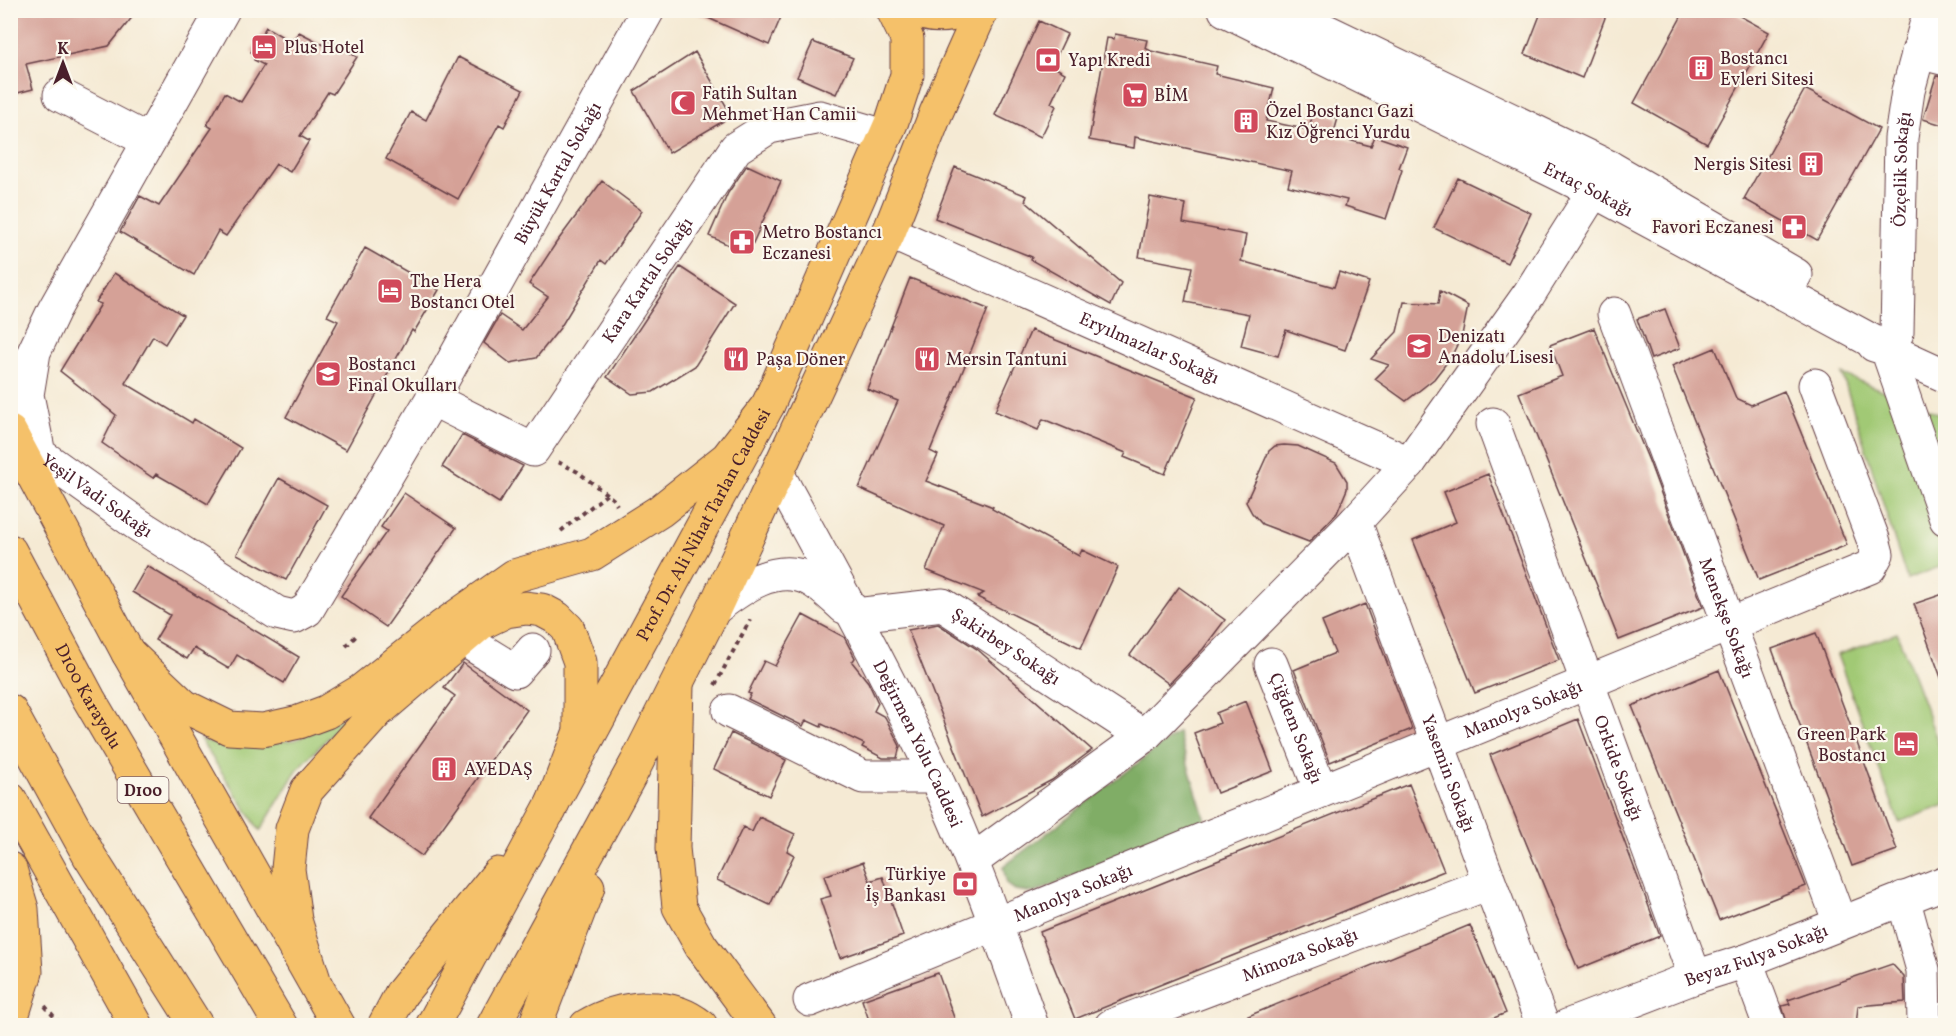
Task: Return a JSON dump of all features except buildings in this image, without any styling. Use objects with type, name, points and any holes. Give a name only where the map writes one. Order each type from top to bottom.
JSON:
[{"type":"main road","name":"Prof. Dr. Ali Nihat Tarlan Caddesi","points":[[434,1022],[768,405],[885,136],[907,75],[907,39],[893,10]]},
{"type":"main road","points":[[915,10],[925,15],[942,16],[966,10]]},
{"type":"main road","points":[[493,1026],[636,764],[714,609],[889,232],[936,112],[982,10]]},
{"type":"main road","points":[[128,653],[184,706],[229,728],[262,730],[299,722],[326,712],[361,691],[443,627],[514,576],[592,554],[660,511],[727,458],[768,405]]},
{"type":"main road","points":[[10,432],[32,458],[128,653],[339,1026]]},
{"type":"main road","name":"D100 Karayolu","points":[[10,551],[89,699],[281,1026]]},
{"type":"main road","points":[[314,980],[295,920],[288,869],[292,829],[307,790],[377,712],[489,619],[506,611],[526,608],[542,610],[557,618],[568,629],[580,662],[580,731],[550,810],[401,994],[384,1026]]},
{"type":"main road","points":[[677,685],[673,848],[679,907],[701,946],[760,1026]]},
{"type":"main road","points":[[10,711],[90,857],[197,1026]]},
{"type":"main road","points":[[535,1026],[636,764]]},
{"type":"main road","points":[[10,798],[137,1026]]},
{"type":"main road","points":[[10,869],[22,909],[26,972],[10,1023]]},
{"type":"main road","points":[[586,1026],[610,1015],[641,1010],[673,1011],[701,1026]]},
{"type":"street","name":"Yeşil Vadi Sokağı","points":[[222,10],[54,310],[34,352],[27,395],[32,458],[277,613],[294,617],[307,610],[432,399]]},
{"type":"street","name":"Büyük Kartal Sokağı","points":[[432,399],[648,10]]},
{"type":"street","name":"Ertaç Sokağı","points":[[1225,10],[1602,179]]},
{"type":"street","name":"Ertaç Sokağı","points":[[1283,10],[1602,179],[1892,341],[1946,376]]},
{"type":"street","name":"Özçelik Sokağı","points":[[1892,341],[1900,138],[1932,56],[1930,10]]},
{"type":"street","points":[[60,95],[149,141]]},
{"type":"street","name":"Kara Kartal Sokağı","points":[[533,450],[736,148],[769,127],[820,117],[885,136]]},
{"type":"street","points":[[972,861],[1144,736],[1354,522],[1409,462],[1529,294],[1602,179]]},
{"type":"street","name":"Eryılmazlar Sokağı","points":[[889,232],[1409,462]]},
{"type":"street","name":"Menekşe Sokağı","points":[[1614,314],[1840,923]]},
{"type":"street","points":[[1892,341],[1946,519]]},
{"type":"street","name":"Ertaç Sokağı","points":[[1892,341],[1946,355]]},
{"type":"street","name":"Manolya Sokağı","points":[[810,1000],[1870,567],[1877,554],[1815,385]]},
{"type":"street","points":[[432,399],[533,450]]},
{"type":"street","name":"Orkide Sokağı","points":[[1493,424],[1695,977]]},
{"type":"street","name":"Değirmen Yolu Caddesi","points":[[778,475],[855,615],[936,777],[972,861],[1032,1026]]},
{"type":"street","name":"Yasemin Sokağı","points":[[1354,522],[1543,1026]]},
{"type":"street","points":[[714,609],[745,585],[770,576],[790,575],[810,580],[855,615]]},
{"type":"street","name":"Şakirbey Sokağı","points":[[855,615],[943,605],[1144,736]]},
{"type":"street","points":[[463,639],[515,671],[533,650]]},
{"type":"street","name":"Çiğdem Sokağı","points":[[1271,664],[1321,791]]},
{"type":"street","points":[[720,701],[863,777],[936,777]]},
{"type":"street","name":"Beyaz Fulya Sokağı","points":[[1567,1026],[1695,977],[1746,961],[1946,882]]},
{"type":"street","name":"Mimoza Sokağı","points":[[1111,1026],[1489,883]]},
{"type":"street","points":[[1902,898],[1923,970],[1924,1026]]},
{"type":"street","points":[[1746,961],[1770,1026]]},
{"type":"path","points":[[533,450],[578,472],[607,494],[613,499],[632,529]]},
{"type":"path","points":[[553,537],[607,494]]},
{"type":"path","points":[[720,701],[752,616]]},
{"type":"path","points":[[346,646],[357,635]]},
{"type":"green space","points":[[1842,374],[1945,416],[1945,565],[1907,579]]},
{"type":"green space","points":[[1897,633],[1945,761],[1945,805],[1899,822],[1837,655]]},
{"type":"green space","points":[[351,714],[297,770],[260,831],[200,739],[224,747],[295,740]]},
{"type":"green space","points":[[1178,732],[1205,820],[1034,893],[1015,890],[1007,884],[1003,867]]},
{"type":"place","name":"Plus Hotel","points":[[264,47]]},
{"type":"place","name":"Yapı Kredi","points":[[1048,60]]},
{"type":"place","name":"Bostancı Evleri Sitesi","points":[[1701,68]]},
{"type":"place","name":"BİM","points":[[1135,95]]},
{"type":"place","name":"Fatih Sultan Mehmet Han Camii","points":[[683,103]]},
{"type":"place","name":"Özel Bostancı Gazi Kız Öğrenci Yurdu","points":[[1246,121]]},
{"type":"place","name":"Nergis Sitesi","points":[[1811,164]]},
{"type":"place","name":"Favori Eczanesi","points":[[1794,227]]},
{"type":"place","name":"Metro Bostancı Eczanesi","points":[[742,242]]},
{"type":"place","name":"The Hera Bostancı Otel","points":[[390,291]]},
{"type":"place","name":"Denizatı Anadolu Lisesi","points":[[1419,346]]},
{"type":"place","name":"Paşa Döner","points":[[736,359]]},
{"type":"place","name":"Mersin Tantuni","points":[[927,359]]},
{"type":"place","name":"Bostancı Final Okulları","points":[[328,374]]},
{"type":"place","name":"Green Park Bostancı","points":[[1906,744]]},
{"type":"place","name":"AYEDAŞ","points":[[444,769]]},
{"type":"place","name":"Türkiye İş Bankası","points":[[965,884]]}]
